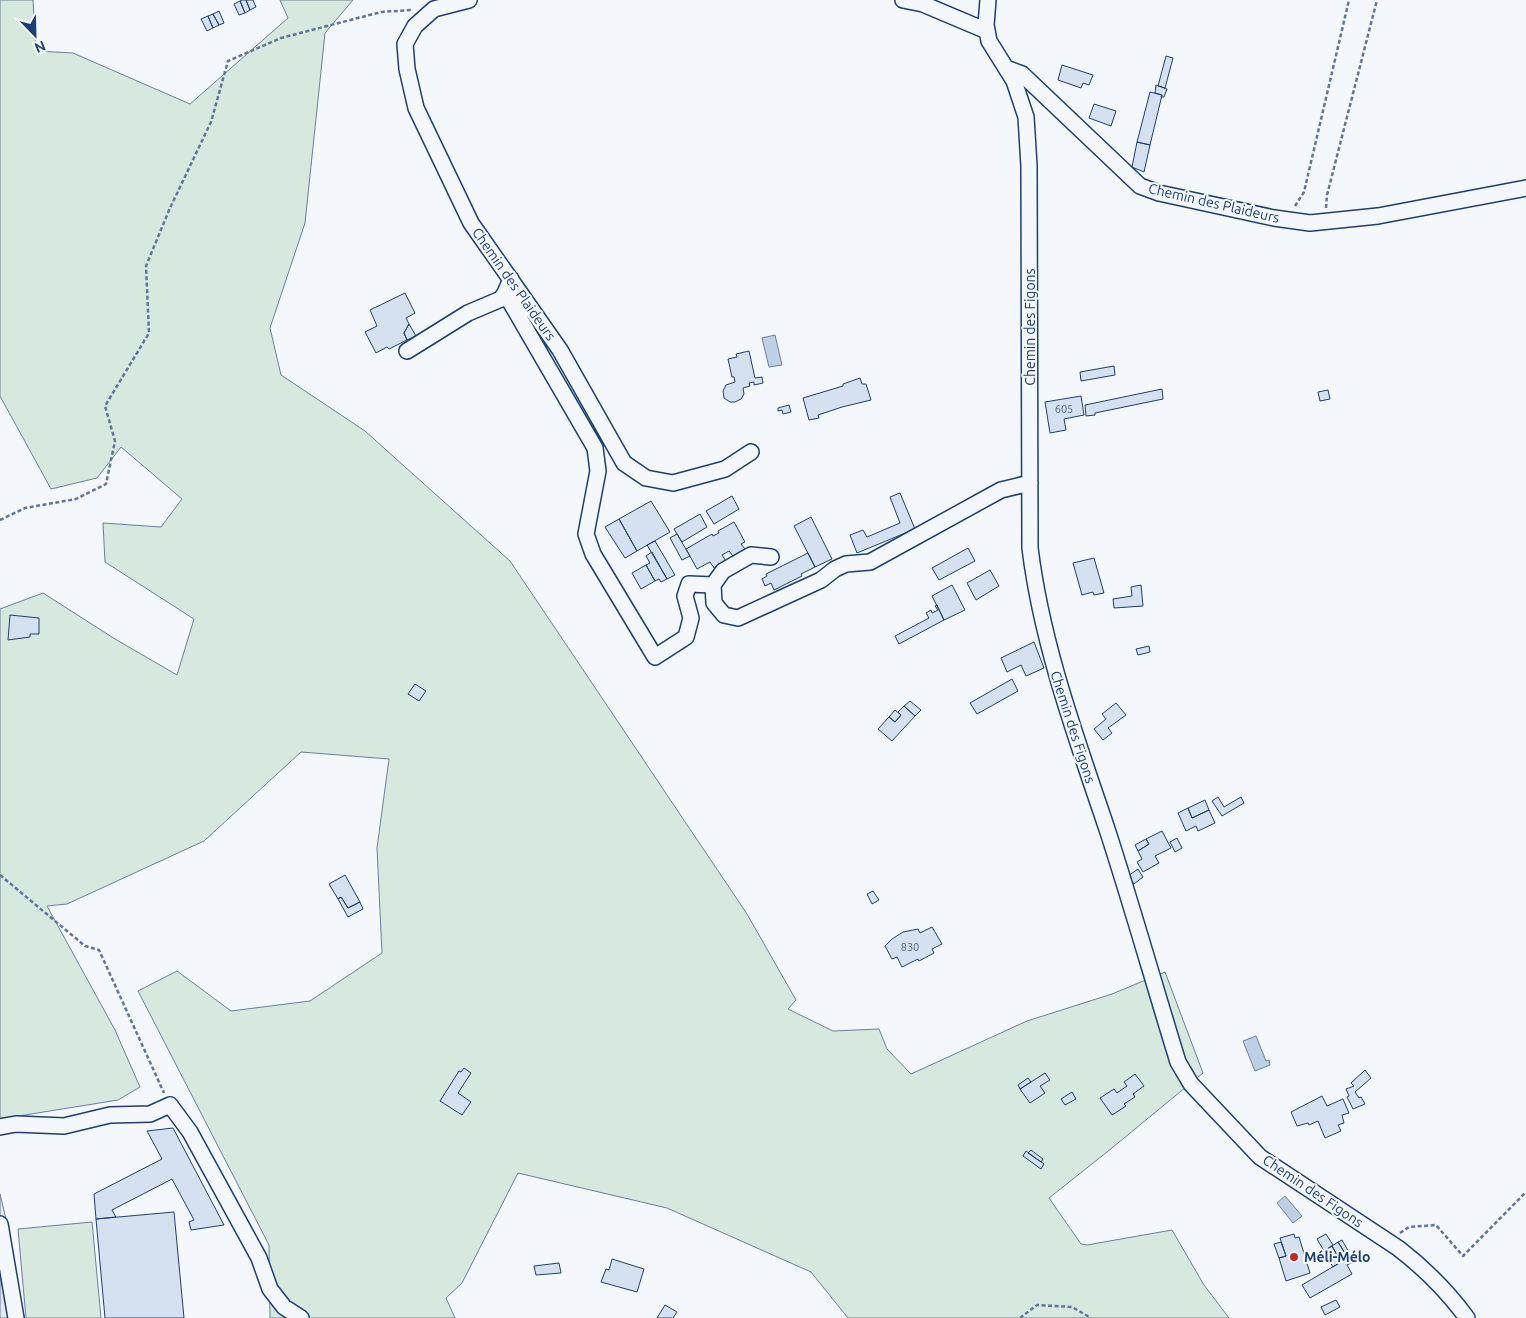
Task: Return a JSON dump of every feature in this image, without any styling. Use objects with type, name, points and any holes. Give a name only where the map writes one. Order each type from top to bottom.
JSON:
[{"type":"street","name":"Chemin des Plaideurs","points":[[469,0],[434,9],[416,26],[405,44],[407,69],[416,108],[471,223],[560,350],[624,463],[646,478],[673,483],[725,469],[751,452]]},
{"type":"street","points":[[903,0],[923,4],[988,31]]},
{"type":"street","name":"Chemin des Figons","points":[[988,0],[986,24],[990,41],[1014,81],[1026,117],[1029,166],[1031,556],[1048,644],[1057,678],[1120,871],[1178,1062],[1191,1084],[1260,1157],[1388,1241],[1415,1261],[1467,1318]]},
{"type":"street","name":"Chemin des Plaideurs","points":[[1006,68],[1022,74],[1140,186],[1159,193],[1281,219],[1310,223],[1378,216],[1526,188]]},
{"type":"street","points":[[407,350],[468,313],[501,298],[511,279]]},
{"type":"street","points":[[505,293],[595,448],[598,470],[586,534],[593,554],[655,656],[686,637],[691,618],[685,596],[689,584],[714,585]]},
{"type":"street","points":[[771,557],[751,555],[723,572],[714,585],[714,603],[724,615],[738,618],[822,580],[835,569],[846,564],[870,562],[1001,490],[1030,483]]},
{"type":"street","points":[[0,1128],[16,1124],[64,1126],[110,1115],[150,1114],[170,1105],[190,1132],[259,1258],[270,1289],[284,1308],[301,1318]]},
{"type":"street","points":[[0,1224],[16,1318]]},
{"type":"path","points":[[1281,219],[1294,208],[1304,192],[1349,0]]},
{"type":"path","points":[[1324,222],[1327,195],[1377,0]]},
{"type":"path","points":[[0,520],[25,508],[76,499],[106,484],[114,441],[105,406],[149,333],[146,266],[170,208],[211,122],[228,61],[281,38],[381,12],[434,9]]},
{"type":"path","points":[[0,874],[85,946],[99,950],[170,1105]]},
{"type":"path","points":[[1388,1241],[1410,1227],[1436,1225],[1464,1256],[1526,1192]]},
{"type":"path","points":[[1020,1318],[1037,1305],[1072,1307],[1091,1318]]},
{"type":"shaded area","points":[[0,0],[33,0],[36,51],[73,53],[190,104],[288,18],[280,0],[353,0],[325,33],[305,223],[270,328],[281,375],[365,431],[510,561],[747,914],[796,1000],[788,1009],[833,1031],[879,1029],[887,1049],[911,1074],[1027,1021],[1112,994],[1165,972],[1203,1073],[1049,1198],[1081,1244],[1087,1245],[1172,1230],[1204,1285],[1229,1318],[848,1318],[811,1272],[667,1208],[518,1173],[462,1283],[446,1298],[455,1318],[270,1318],[269,1245],[138,991],[177,971],[231,1011],[310,1001],[382,953],[377,848],[389,759],[301,752],[204,841],[67,904],[47,906],[115,1030],[140,1087],[118,1100],[0,1119],[0,609],[43,593],[115,639],[177,675],[194,619],[105,562],[103,523],[161,527],[182,499],[121,447],[97,478],[51,489],[0,396]]},
{"type":"shaded area","points":[[0,1194],[6,1219],[19,1318],[0,1318]]},
{"type":"shaded area","points":[[92,1222],[101,1318],[26,1318],[18,1229]]},
{"type":"water","points":[[775,335],[782,365],[769,367],[762,338]]},
{"type":"water","points":[[1256,1036],[1266,1061],[1269,1060],[1270,1065],[1255,1071],[1243,1041]]},
{"type":"water","points":[[1285,1196],[1302,1216],[1293,1223],[1277,1203]]},
{"type":"building","points":[[246,0],[250,10],[245,13],[240,1]]},
{"type":"building","points":[[246,0],[253,0],[256,7],[250,10]]},
{"type":"building","points":[[240,1],[245,13],[239,15],[234,4]]},
{"type":"building","points":[[219,11],[224,23],[219,25],[213,14]]},
{"type":"building","points":[[213,14],[219,25],[213,28],[208,16]]},
{"type":"building","points":[[208,16],[213,28],[207,31],[201,19]]},
{"type":"building","points":[[1166,56],[1173,58],[1165,88],[1158,86]]},
{"type":"building","points":[[1062,65],[1093,75],[1089,85],[1083,83],[1081,88],[1058,80]]},
{"type":"building","points":[[1156,85],[1167,89],[1164,97],[1155,93]]},
{"type":"building","points":[[1150,92],[1162,95],[1150,145],[1137,142]]},
{"type":"building","points":[[1094,104],[1116,111],[1111,126],[1089,118]]},
{"type":"building","points":[[1137,142],[1150,145],[1144,172],[1132,167]]},
{"type":"building","points":[[405,293],[415,313],[406,318],[409,324],[404,333],[407,340],[376,353],[365,332],[377,326],[370,310]]},
{"type":"building","points":[[409,324],[416,336],[407,340],[404,333]]},
{"type":"building","points":[[749,351],[755,378],[762,377],[763,383],[754,385],[754,382],[749,383],[750,386],[743,388],[744,394],[741,399],[730,402],[724,398],[723,391],[726,385],[735,382],[728,359],[737,357],[736,354]]},
{"type":"building","points":[[1114,366],[1115,375],[1081,381],[1080,372]]},
{"type":"building","points":[[860,378],[862,384],[866,384],[871,400],[842,407],[818,415],[819,418],[809,420],[803,398],[843,386],[843,384]]},
{"type":"building","points":[[1162,389],[1163,399],[1086,416],[1085,405]]},
{"type":"building","points":[[1328,390],[1330,399],[1320,401],[1318,392]]},
{"type":"building","points":[[1081,396],[1084,415],[1064,419],[1066,430],[1050,433],[1045,402]]},
{"type":"building","points":[[789,405],[791,412],[783,414],[782,410],[778,411],[778,408]]},
{"type":"building","points":[[900,493],[915,529],[857,553],[850,535],[863,530],[867,537],[900,523],[890,497]]},
{"type":"building","points":[[732,496],[739,509],[714,524],[706,511]]},
{"type":"building","points":[[651,501],[670,532],[637,551],[619,519]]},
{"type":"building","points":[[700,514],[707,527],[682,542],[674,529]]},
{"type":"building","points":[[811,517],[832,559],[815,567],[794,526]]},
{"type":"building","points":[[619,519],[637,551],[625,558],[605,527]]},
{"type":"building","points":[[734,522],[745,542],[741,544],[745,549],[733,556],[729,551],[722,555],[726,561],[714,568],[710,562],[697,569],[686,549],[712,534],[713,536],[719,533],[718,531]]},
{"type":"building","points":[[677,534],[690,556],[682,560],[670,538]]},
{"type":"building","points":[[655,541],[675,575],[667,579],[647,545]]},
{"type":"building","points":[[968,548],[975,561],[939,580],[932,568]]},
{"type":"building","points":[[652,552],[667,579],[661,582],[659,579],[655,581],[646,565],[650,563],[646,556]]},
{"type":"building","points":[[808,553],[815,567],[774,590],[771,583],[765,586],[762,579],[767,576],[766,574]]},
{"type":"building","points":[[1094,558],[1104,593],[1094,595],[1093,592],[1082,595],[1073,563]]},
{"type":"building","points":[[646,565],[655,581],[641,589],[632,573]]},
{"type":"building","points":[[990,570],[999,586],[976,600],[967,583]]},
{"type":"building","points":[[952,585],[965,610],[944,620],[932,596]]},
{"type":"building","points":[[1141,585],[1143,606],[1114,608],[1113,599],[1132,596],[1131,587]]},
{"type":"building","points":[[937,605],[944,620],[899,644],[895,636],[929,618],[926,613],[931,610],[932,613],[938,610],[935,606]]},
{"type":"building","points":[[10,615],[39,618],[39,634],[30,634],[30,637],[8,640]]},
{"type":"building","points":[[1034,642],[1044,668],[1026,676],[1021,665],[1007,672],[1001,658]]},
{"type":"building","points":[[1149,646],[1150,652],[1138,655],[1136,649]]},
{"type":"building","points":[[1012,679],[1018,691],[977,714],[970,703]]},
{"type":"building","points":[[415,684],[426,691],[419,701],[408,694]]},
{"type":"building","points":[[910,701],[921,710],[915,716],[904,706]]},
{"type":"building","points":[[1116,703],[1126,715],[1108,728],[1112,733],[1103,740],[1094,729],[1106,719],[1102,714]]},
{"type":"building","points":[[904,706],[915,716],[892,741],[878,729],[889,717],[895,722],[901,715],[898,712]]},
{"type":"building","points":[[895,710],[901,715],[895,722],[889,717]]},
{"type":"building","points":[[1218,797],[1224,807],[1241,797],[1244,803],[1222,816],[1212,801]]},
{"type":"building","points":[[1205,800],[1209,810],[1192,818],[1188,808]]},
{"type":"building","points":[[1188,808],[1192,818],[1209,810],[1215,823],[1198,831],[1196,826],[1186,831],[1178,813]]},
{"type":"building","points":[[1162,831],[1171,848],[1155,856],[1159,863],[1143,872],[1137,862],[1142,859],[1138,851],[1149,844],[1146,839]]},
{"type":"building","points":[[1177,838],[1182,848],[1175,852],[1170,842]]},
{"type":"building","points":[[1146,839],[1149,844],[1138,851],[1135,845]]},
{"type":"building","points":[[1138,869],[1143,877],[1134,884],[1128,876]]},
{"type":"building","points":[[345,875],[360,902],[348,908],[341,897],[338,899],[329,884]]},
{"type":"building","points":[[873,891],[879,900],[872,904],[867,894]]},
{"type":"building","points":[[341,897],[348,908],[360,902],[363,909],[348,917],[338,899]]},
{"type":"building","points":[[932,927],[942,944],[932,949],[934,953],[902,967],[897,957],[892,959],[885,946],[892,939],[903,932],[918,929],[920,933]]},
{"type":"building","points":[[464,1068],[471,1073],[458,1093],[471,1102],[462,1115],[440,1101],[459,1071],[461,1072]]},
{"type":"building","points":[[1365,1070],[1371,1078],[1355,1092],[1365,1104],[1353,1109],[1347,1097],[1349,1096],[1346,1089],[1354,1086],[1351,1083]]},
{"type":"building","points":[[1045,1073],[1050,1080],[1040,1086],[1045,1093],[1030,1103],[1020,1089]]},
{"type":"building","points":[[1135,1074],[1144,1086],[1133,1094],[1135,1097],[1124,1104],[1126,1106],[1112,1115],[1100,1098],[1114,1089],[1117,1093],[1127,1086],[1124,1082]]},
{"type":"building","points":[[1028,1078],[1031,1082],[1020,1089],[1018,1085]]},
{"type":"building","points":[[1072,1092],[1076,1099],[1065,1105],[1061,1099]]},
{"type":"building","points":[[1322,1096],[1327,1106],[1343,1099],[1349,1113],[1342,1115],[1344,1123],[1338,1125],[1341,1131],[1325,1138],[1318,1121],[1309,1125],[1308,1123],[1297,1126],[1291,1112]]},
{"type":"building","points":[[173,1128],[224,1225],[191,1230],[189,1222],[194,1220],[172,1179],[112,1210],[116,1217],[96,1219],[94,1194],[162,1159],[147,1131]]},
{"type":"building","points":[[1031,1150],[1043,1159],[1041,1162],[1028,1153]]},
{"type":"building","points":[[1026,1151],[1044,1164],[1041,1169],[1023,1156]]},
{"type":"building","points":[[174,1212],[184,1318],[105,1318],[96,1219]]},
{"type":"building","name":"Méli-Mélo","points":[[1294,1234],[1295,1238],[1299,1237],[1310,1273],[1286,1281],[1279,1258],[1286,1256],[1280,1238]]},
{"type":"building","points":[[1326,1234],[1333,1245],[1324,1251],[1317,1239]]},
{"type":"building","points":[[1342,1240],[1354,1261],[1351,1263],[1338,1242]]},
{"type":"building","points":[[1281,1242],[1286,1256],[1279,1258],[1274,1244]]},
{"type":"building","points":[[1338,1242],[1351,1263],[1347,1265],[1352,1274],[1310,1298],[1302,1285],[1341,1262],[1332,1246]]},
{"type":"building","points":[[1332,1246],[1341,1262],[1333,1267],[1324,1251]]},
{"type":"building","points":[[612,1259],[644,1269],[637,1292],[601,1282],[606,1269],[609,1270]]},
{"type":"building","points":[[559,1263],[561,1273],[536,1275],[534,1266]]},
{"type":"building","points":[[1336,1300],[1340,1307],[1325,1315],[1321,1307]]},
{"type":"building","points":[[665,1305],[677,1312],[673,1318],[657,1318]]},
{"type":"place","name":"Méli-Mélo","points":[[1294,1257]]}]
